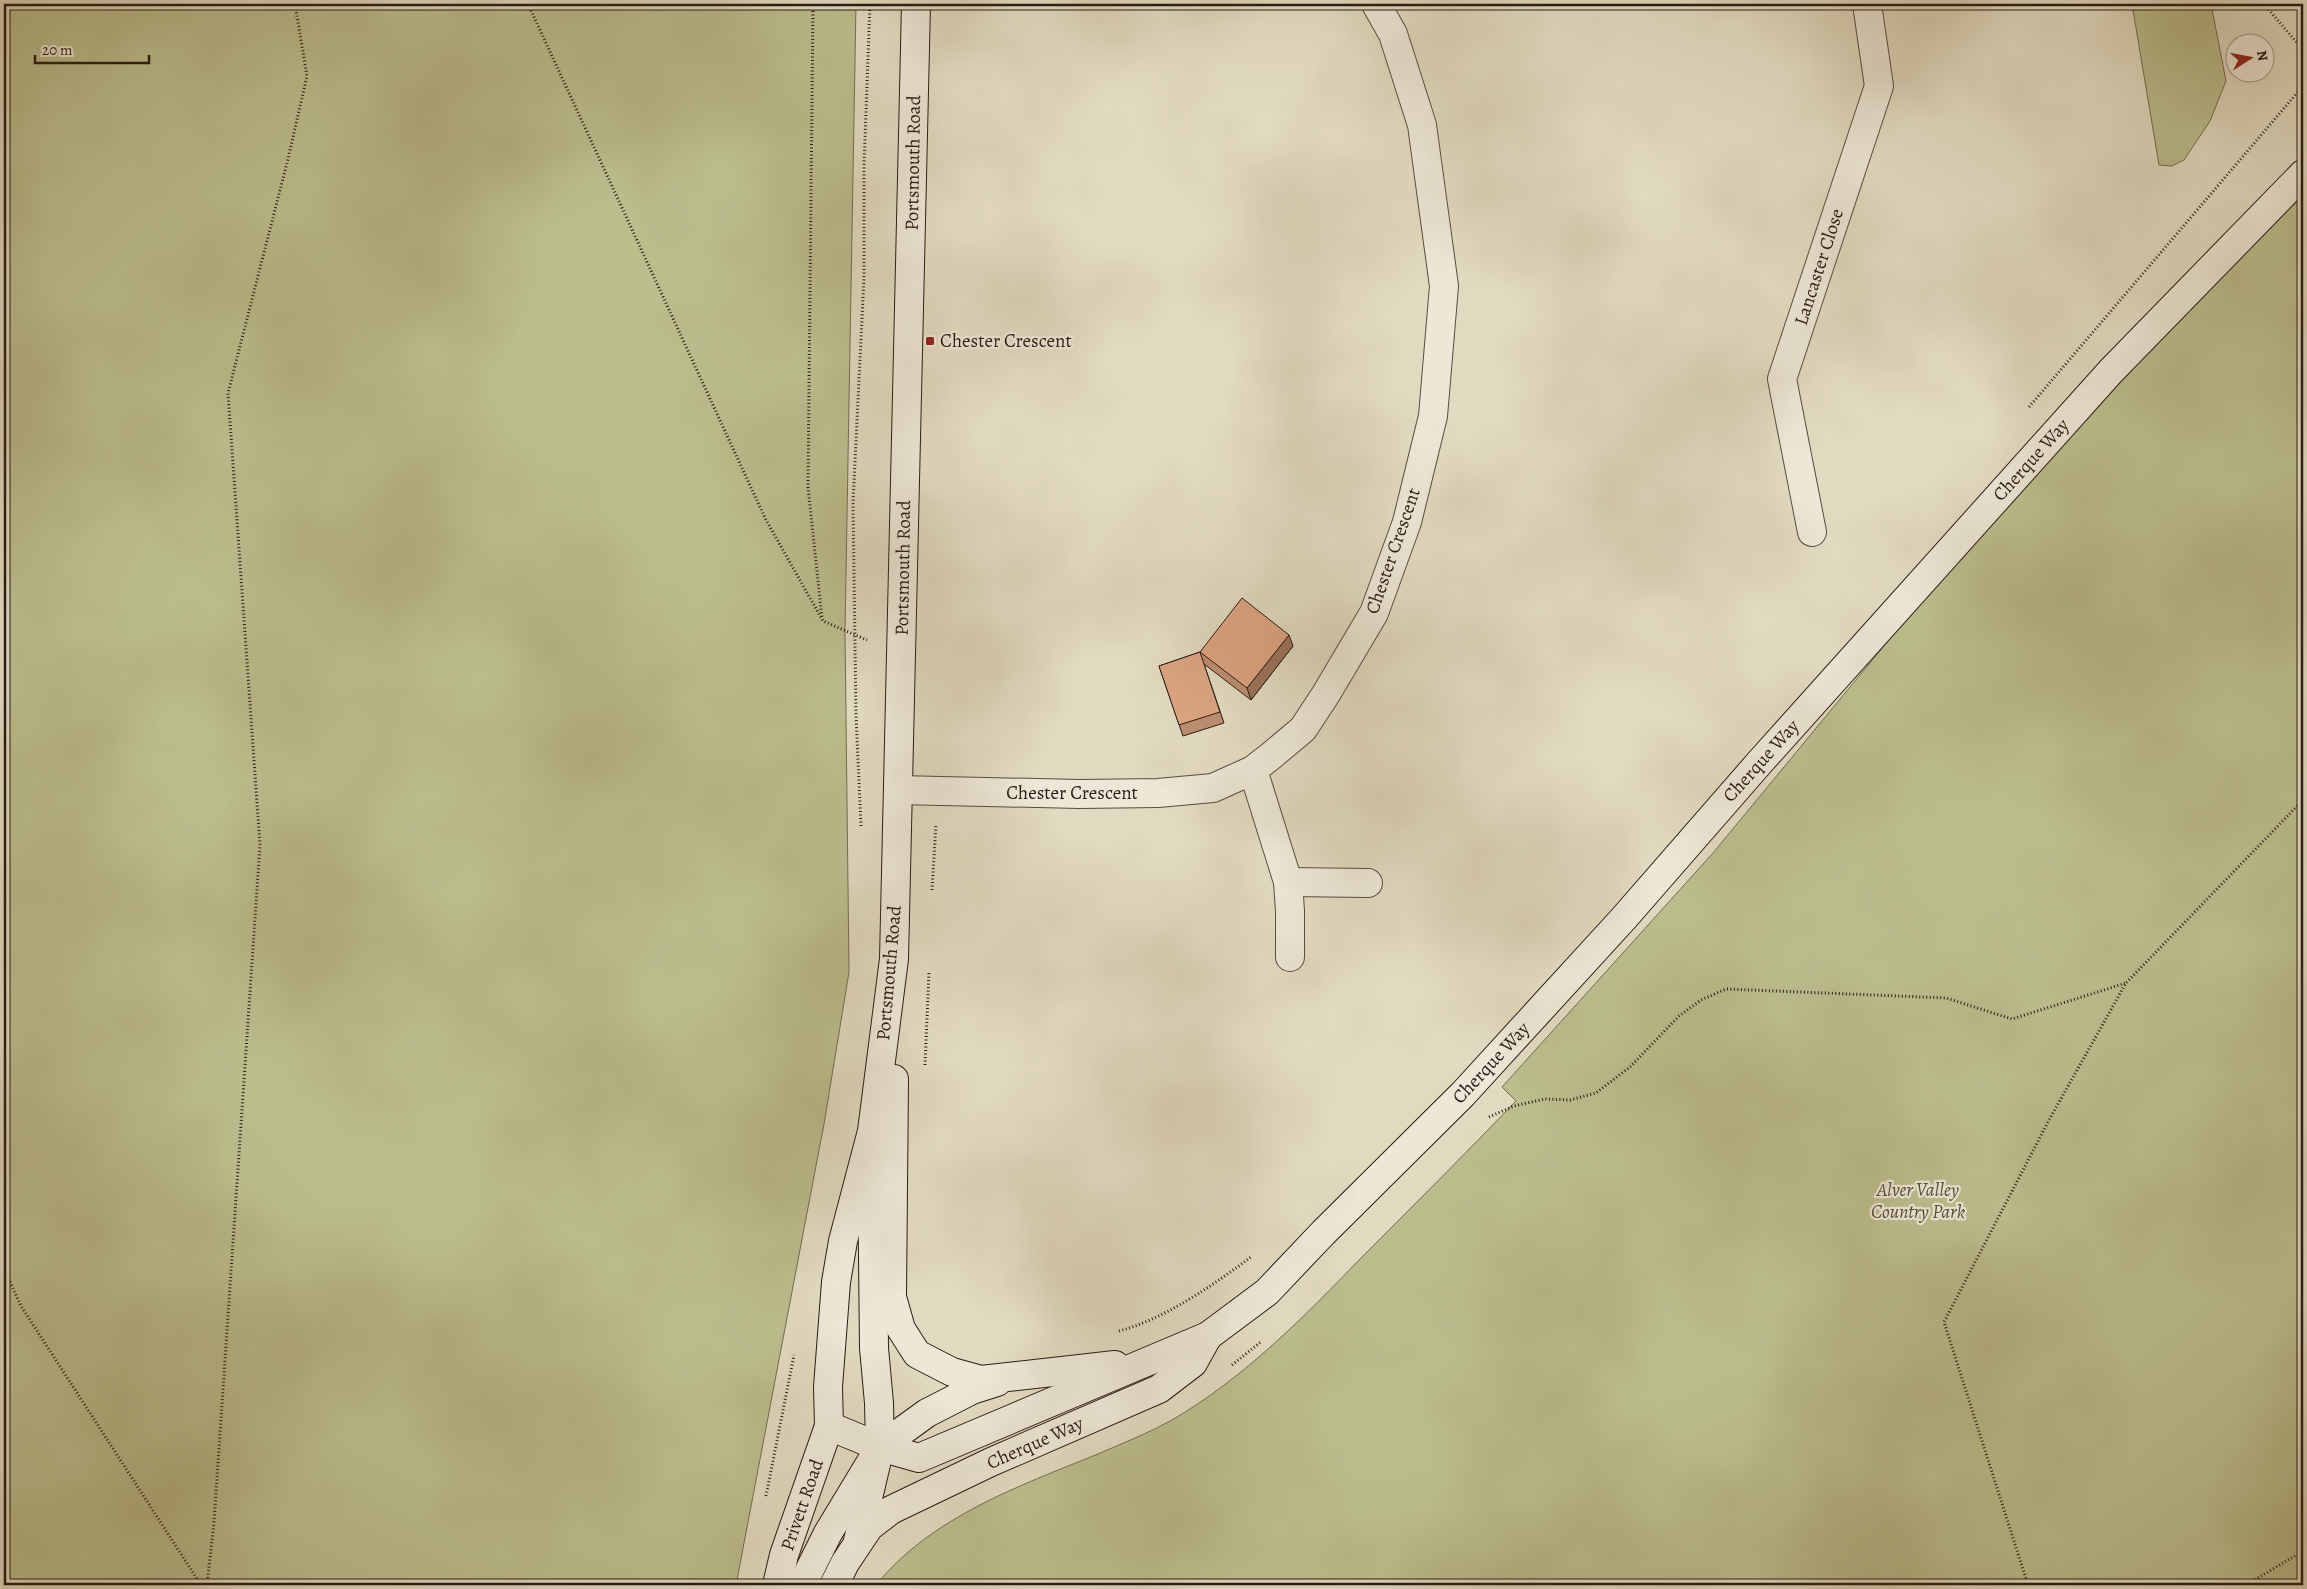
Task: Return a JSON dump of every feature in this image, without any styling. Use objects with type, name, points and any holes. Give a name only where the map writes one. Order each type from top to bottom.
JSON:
[{"type":"street","name":"Portsmouth Road","points":[[829,1426],[828,1387],[836,1282],[843,1240],[872,1131],[894,959],[916,4]]},
{"type":"street","name":"Chester Crescent","points":[[898,790],[1158,793],[1213,788],[1253,770],[1303,728],[1374,613],[1407,522],[1433,416],[1444,286],[1422,125],[1393,34],[1376,4]]},
{"type":"street","name":"Lancaster Close","points":[[1812,532],[1782,379],[1879,86],[1867,4]]},
{"type":"street","name":"Cherque Way","points":[[829,1426],[880,1447],[919,1458],[1208,1336],[1267,1292],[1322,1233],[1463,1094],[1624,918],[1760,762],[2111,371],[2303,174]]},
{"type":"street","points":[[1253,770],[1288,882],[1290,957]]},
{"type":"street","points":[[1288,882],[1368,883]]},
{"type":"street","points":[[894,959],[892,1297],[901,1329],[917,1354],[925,1360],[952,1372],[981,1380],[1148,1361]]},
{"type":"street","name":"Portsmouth Road","points":[[872,1131],[874,1348],[879,1403],[880,1447]]},
{"type":"street","name":"Cherque Way","points":[[857,1545],[869,1527],[891,1510],[991,1462],[1158,1389],[1193,1363],[1208,1336]]},
{"type":"street","points":[[802,1585],[828,1533],[880,1447],[927,1413],[972,1390],[1009,1378]]},
{"type":"street","name":"Privett Road","points":[[777,1585],[784,1554],[829,1426]]},
{"type":"street","points":[[834,1585],[844,1563],[857,1545],[880,1447]]},
{"type":"path","points":[[206,1585],[216,1502],[260,845],[228,393],[288,159],[307,76],[295,4]]},
{"type":"path","points":[[528,4],[766,520],[823,621],[870,641]]},
{"type":"path","points":[[813,4],[808,487],[823,621]]},
{"type":"path","points":[[861,833],[854,634],[853,503],[864,277],[864,166],[870,4]]},
{"type":"path","points":[[2264,4],[2303,50]]},
{"type":"path","points":[[2025,413],[2303,86]]},
{"type":"path","points":[[932,892],[938,791]]},
{"type":"path","points":[[2028,1585],[1944,1322],[2049,1120],[2126,983],[2303,800]]},
{"type":"path","points":[[925,1068],[929,971]]},
{"type":"path","points":[[1488,1118],[1514,1106],[1545,1099],[1570,1100],[1596,1093],[1630,1067],[1679,1016],[1701,1000],[1726,989],[1946,998],[2012,1019],[2126,983]]},
{"type":"path","points":[[1113,1332],[1174,1308],[1212,1285],[1255,1254]]},
{"type":"path","points":[[4,1269],[21,1306],[201,1585]]},
{"type":"path","points":[[2246,1585],[2303,1551]]},
{"type":"green space","points":[[4,4],[856,4],[845,631],[849,972],[824,1124],[736,1585],[4,1585]]},
{"type":"green space","points":[[2132,4],[2211,4],[2224,71],[2224,82],[2226,82],[2210,121],[2184,160],[2172,166],[2159,165]]},
{"type":"green space","name":"Alver Valley Country Park","points":[[2303,196],[2303,1585],[876,1585],[898,1561],[923,1540],[978,1506],[1038,1478],[1145,1434],[1172,1420],[1224,1385],[1248,1366],[1318,1302],[1516,1101],[1502,1087],[1713,853],[2111,371]]},
{"type":"building","points":[[1242,598],[1289,635],[1247,688],[1200,652]]},
{"type":"building","points":[[1200,652],[1220,712],[1179,725],[1159,666]]},
{"type":"place","name":"Chester Crescent","points":[[930,341]]}]
